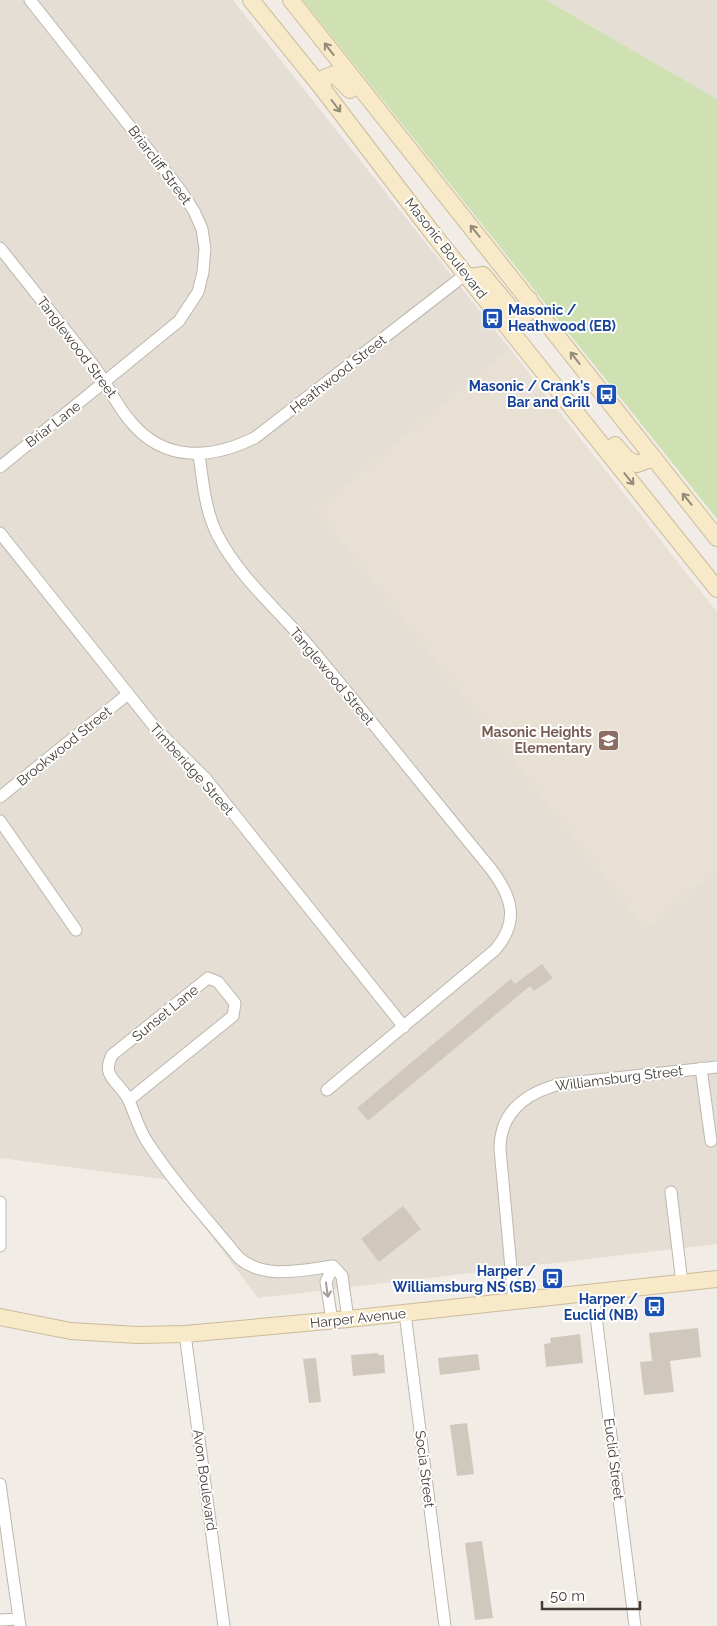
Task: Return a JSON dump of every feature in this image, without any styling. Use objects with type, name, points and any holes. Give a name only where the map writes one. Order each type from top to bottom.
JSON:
[{"type":"main road","name":"Masonic Boulevard","points":[[251,0],[548,378],[717,589]]},
{"type":"main road","points":[[291,0],[717,538]]},
{"type":"main road","points":[[322,88],[324,78],[334,74],[360,102],[391,126]]},
{"type":"main road","points":[[467,275],[483,275],[518,317],[523,317],[528,311],[529,299]]},
{"type":"main road","points":[[548,378],[587,411],[627,460],[637,464],[654,458]]},
{"type":"main road","name":"Harper Avenue","points":[[0,1317],[71,1332],[137,1335],[185,1334],[340,1320],[717,1279]]},
{"type":"street","name":"Briarcliff Street","points":[[30,0],[181,191],[194,211],[202,229],[205,248],[203,272],[198,292],[189,308],[179,322],[107,382]]},
{"type":"street","name":"Tanglewood Street","points":[[0,248],[107,382],[130,421],[142,433],[169,448],[200,455],[209,513],[217,535],[228,552],[252,585],[308,645],[491,869],[506,892],[510,903],[508,932],[499,946],[327,1090]]},
{"type":"street","name":"Heathwood Street","points":[[200,455],[223,451],[256,436],[467,275]]},
{"type":"street","name":"Briar Lane","points":[[0,467],[107,382]]},
{"type":"street","name":"Timberidge Street","points":[[0,533],[157,730],[206,779],[404,1027]]},
{"type":"street","name":"Brookwood Street","points":[[0,797],[128,694]]},
{"type":"street","points":[[0,821],[76,930]]},
{"type":"street","name":"Sunset Lane","points":[[129,1100],[233,1016],[235,1003],[218,982],[208,978],[112,1055],[108,1064],[108,1072],[129,1100],[136,1121],[146,1140],[239,1258],[249,1267],[262,1271],[275,1271],[333,1266]]},
{"type":"street","name":"Williamsburg Street","points":[[514,1301],[500,1149],[500,1137],[506,1118],[526,1099],[549,1087],[560,1084],[717,1067]]},
{"type":"street","points":[[701,1068],[711,1141]]},
{"type":"street","points":[[671,1192],[682,1283]]},
{"type":"street","points":[[0,1202],[0,1246]]},
{"type":"street","points":[[333,1266],[342,1276],[340,1320],[326,1282],[333,1266]]},
{"type":"street","name":"Euclid Street","points":[[593,1292],[635,1626]]},
{"type":"street","name":"Socia Street","points":[[405,1313],[445,1626]]},
{"type":"street","name":"Avon Boulevard","points":[[185,1334],[224,1626]]},
{"type":"street","points":[[0,1484],[19,1622],[0,1620]]},
{"type":"shaded area","points":[[0,0],[233,0],[510,349],[318,510],[646,928],[717,868],[717,1244],[258,1298],[169,1180],[0,1158]]},
{"type":"shaded area","points":[[546,0],[717,0],[717,99]]},
{"type":"shaded area","name":"Masonic Heights Elementary","points":[[510,349],[717,612],[717,868],[645,929],[318,510]]},
{"type":"green space","points":[[303,0],[546,0],[717,99],[717,519]]},
{"type":"building","points":[[542,964],[553,978],[534,991],[530,986],[368,1121],[357,1108],[511,979],[515,984]]},
{"type":"building","points":[[403,1206],[421,1229],[379,1262],[361,1239]]},
{"type":"building","points":[[698,1328],[701,1357],[670,1361],[674,1392],[644,1395],[640,1362],[652,1361],[649,1333]]},
{"type":"building","points":[[580,1334],[583,1363],[546,1367],[544,1344],[551,1343],[550,1338]]},
{"type":"building","points":[[377,1353],[384,1355],[385,1373],[353,1376],[351,1355]]},
{"type":"building","points":[[478,1354],[480,1370],[440,1375],[438,1358]]},
{"type":"building","points":[[316,1358],[321,1402],[309,1403],[303,1359]]},
{"type":"building","points":[[467,1423],[474,1474],[457,1476],[450,1425]]},
{"type":"building","points":[[482,1541],[493,1618],[475,1620],[465,1543]]},
{"type":"place","name":"Masonic / Heathwood (EB)","points":[[492,318]]},
{"type":"place","name":"Masonic / Crank's Bar and Grill","points":[[606,394]]},
{"type":"place","name":"Masonic Heights Elementary","points":[[608,740]]},
{"type":"place","name":"Harper / Williamsburg NS (SB)","points":[[552,1279]]},
{"type":"place","name":"Harper / Euclid (NB)","points":[[654,1307]]}]
